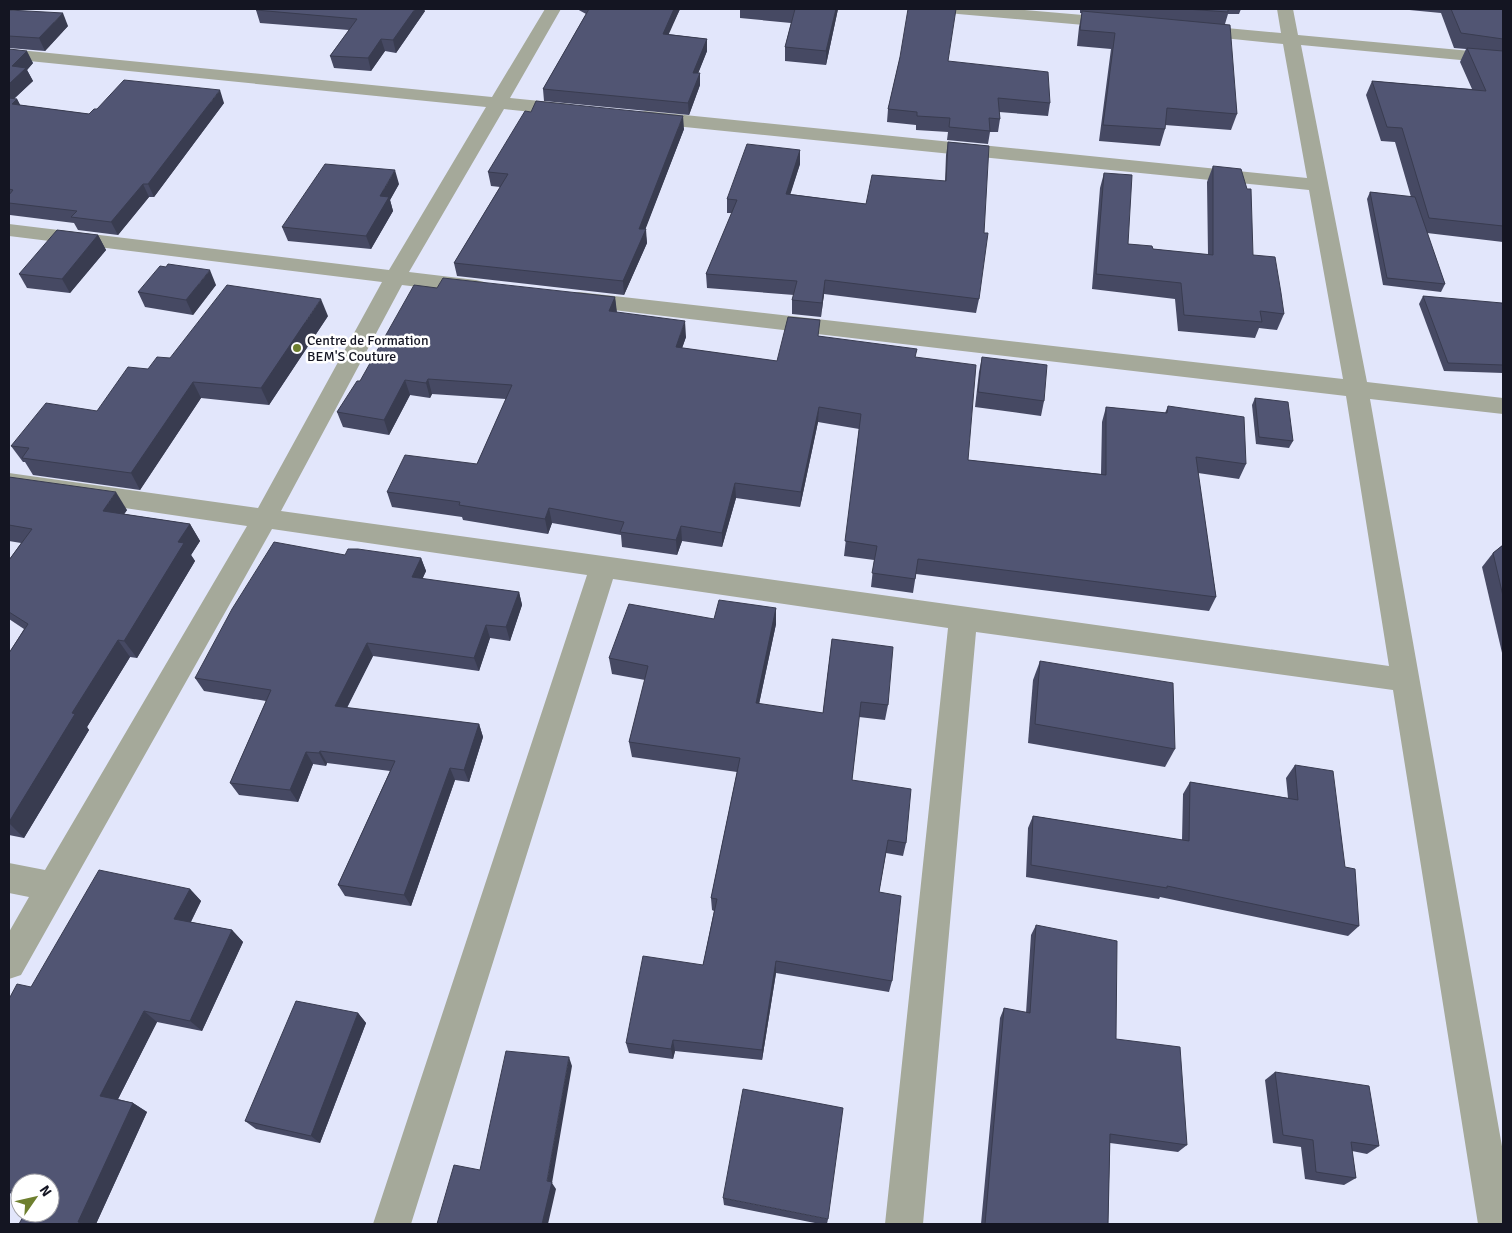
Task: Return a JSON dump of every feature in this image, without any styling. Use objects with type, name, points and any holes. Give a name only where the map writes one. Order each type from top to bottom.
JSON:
[{"type":"street","points":[[9,963],[265,518],[395,278],[554,9]]},
{"type":"street","points":[[958,9],[1134,25]]},
{"type":"street","points":[[1285,9],[1356,387],[1496,1224]]},
{"type":"street","points":[[1173,28],[1503,59]]},
{"type":"street","points":[[9,54],[587,111]]},
{"type":"street","points":[[627,115],[1318,186]]},
{"type":"street","points":[[9,230],[494,289]]},
{"type":"street","points":[[563,297],[1356,387],[1503,406]]},
{"type":"street","points":[[9,482],[963,620],[1404,680]]},
{"type":"street","points":[[392,1224],[603,568]]},
{"type":"street","points":[[904,1224],[963,620]]},
{"type":"street","points":[[9,878],[52,887]]},
{"type":"building","points":[[257,9],[415,9],[393,40],[381,39],[368,58],[330,56],[357,19]]},
{"type":"building","points":[[589,9],[674,9],[663,34],[707,39],[693,73],[700,73],[688,103],[543,89]]},
{"type":"building","points":[[795,9],[836,9],[826,51],[785,47]]},
{"type":"building","points":[[908,9],[956,9],[948,61],[1048,72],[1050,103],[998,98],[1000,119],[989,118],[990,131],[949,127],[950,118],[917,116],[917,112],[888,109],[900,57]]},
{"type":"building","points":[[1186,9],[1228,9],[1228,12]]},
{"type":"building","points":[[1451,9],[1503,9],[1503,39],[1461,33]]},
{"type":"building","points":[[9,10],[63,13],[39,38],[9,36]]},
{"type":"building","points":[[1082,11],[1230,25],[1237,114],[1167,108],[1165,129],[1103,125],[1115,33],[1080,30]]},
{"type":"building","points":[[1467,48],[1503,51],[1503,226],[1429,218],[1402,128],[1387,127],[1372,81],[1486,91]]},
{"type":"building","points":[[9,49],[27,51],[12,66],[26,68],[9,84]]},
{"type":"building","points":[[124,80],[220,90],[148,184],[143,184],[111,222],[71,217],[77,211],[9,203],[9,195],[13,190],[9,189],[9,98],[17,99],[12,104],[89,114],[94,109],[97,109]]},
{"type":"building","points":[[536,101],[683,116],[639,229],[646,229],[623,281],[454,263],[508,174],[488,172],[525,111],[531,112]]},
{"type":"building","points":[[948,142],[989,146],[984,233],[988,233],[979,299],[825,280],[822,303],[792,300],[797,281],[706,274],[737,200],[727,199],[747,144],[800,150],[786,194],[866,204],[872,175],[946,181]]},
{"type":"building","points":[[325,164],[395,170],[380,196],[389,197],[366,236],[282,227]]},
{"type":"building","points":[[1213,166],[1241,169],[1247,189],[1251,189],[1253,255],[1275,257],[1284,314],[1260,311],[1262,322],[1184,315],[1181,283],[1096,274],[1104,173],[1132,175],[1128,244],[1152,246],[1153,249],[1213,255]]},
{"type":"building","points":[[1370,192],[1415,197],[1445,284],[1387,278]]},
{"type":"building","points":[[57,230],[98,235],[62,279],[19,274]]},
{"type":"building","points":[[168,264],[210,270],[186,300],[138,292],[160,266],[166,267]]},
{"type":"building","points":[[443,278],[615,297],[609,311],[685,321],[676,347],[777,361],[788,317],[820,320],[818,336],[917,349],[915,357],[976,365],[968,460],[1106,475],[1106,407],[1167,413],[1168,406],[1244,417],[1246,464],[1196,457],[1216,597],[918,559],[915,579],[872,573],[877,546],[845,541],[861,414],[819,407],[801,492],[735,483],[722,533],[681,526],[676,540],[620,532],[624,522],[549,508],[545,519],[459,505],[460,502],[387,492],[405,455],[477,464],[512,385],[428,379],[426,383],[405,380],[384,420],[337,412],[357,381],[360,381],[414,285],[437,288]]},
{"type":"building","points":[[227,285],[321,299],[261,388],[193,382],[131,473],[22,458],[29,448],[11,446],[46,403],[97,411],[128,367],[148,369],[157,357],[170,358]]},
{"type":"building","points":[[1423,296],[1502,303],[1503,365],[1448,363]]},
{"type":"building","points":[[982,357],[1047,365],[1044,401],[978,392]]},
{"type":"building","points":[[1255,398],[1288,402],[1293,441],[1259,437]]},
{"type":"building","points":[[9,477],[116,492],[103,511],[190,524],[178,542],[184,543],[124,641],[118,640],[72,713],[75,714],[9,822],[9,653],[28,624],[9,612],[9,560],[32,529],[9,525]]},
{"type":"building","points":[[274,542],[345,555],[348,549],[358,549],[421,558],[412,577],[519,592],[506,627],[486,625],[474,658],[367,643],[335,706],[479,724],[464,770],[450,768],[404,895],[338,885],[395,761],[320,751],[319,753],[306,752],[290,790],[230,783],[271,690],[195,678],[232,609]]},
{"type":"building","points":[[1503,545],[1503,596],[1493,553]]},
{"type":"building","points":[[719,600],[776,608],[756,703],[823,713],[832,639],[893,647],[888,705],[861,702],[852,780],[911,789],[906,843],[888,840],[879,892],[901,896],[892,981],[776,961],[762,1050],[673,1040],[671,1049],[626,1043],[643,956],[703,965],[717,899],[711,898],[740,758],[629,742],[648,666],[609,658],[629,604],[714,619]]},
{"type":"building","points":[[1040,661],[1173,683],[1175,749],[1035,724]]},
{"type":"building","points":[[1295,765],[1333,771],[1345,867],[1355,869],[1359,926],[1167,886],[1167,888],[1031,865],[1033,816],[1189,841],[1190,782],[1298,800]]},
{"type":"building","points":[[99,870],[190,889],[174,919],[232,930],[190,1021],[144,1011],[100,1096],[133,1103],[78,1222],[88,1224],[19,1224],[60,1223],[60,1173],[10,1173],[9,1190],[9,999],[17,984],[31,987]]},
{"type":"building","points":[[1036,925],[1117,941],[1116,1039],[1180,1047],[1187,1145],[1110,1134],[1108,1224],[985,1224],[1004,1008],[1030,1013]]},
{"type":"building","points":[[296,1001],[358,1013],[311,1136],[245,1121]]},
{"type":"building","points":[[506,1051],[569,1057],[547,1181],[552,1182],[542,1224],[437,1224],[454,1165],[480,1170]]},
{"type":"building","points":[[1275,1072],[1369,1086],[1379,1146],[1351,1142],[1356,1178],[1316,1172],[1313,1140],[1283,1135]]},
{"type":"building","points":[[743,1089],[843,1108],[828,1219],[723,1198]]},
{"type":"place","name":"Centre de Formation BEM'S Couture","points":[[297,348]]}]
